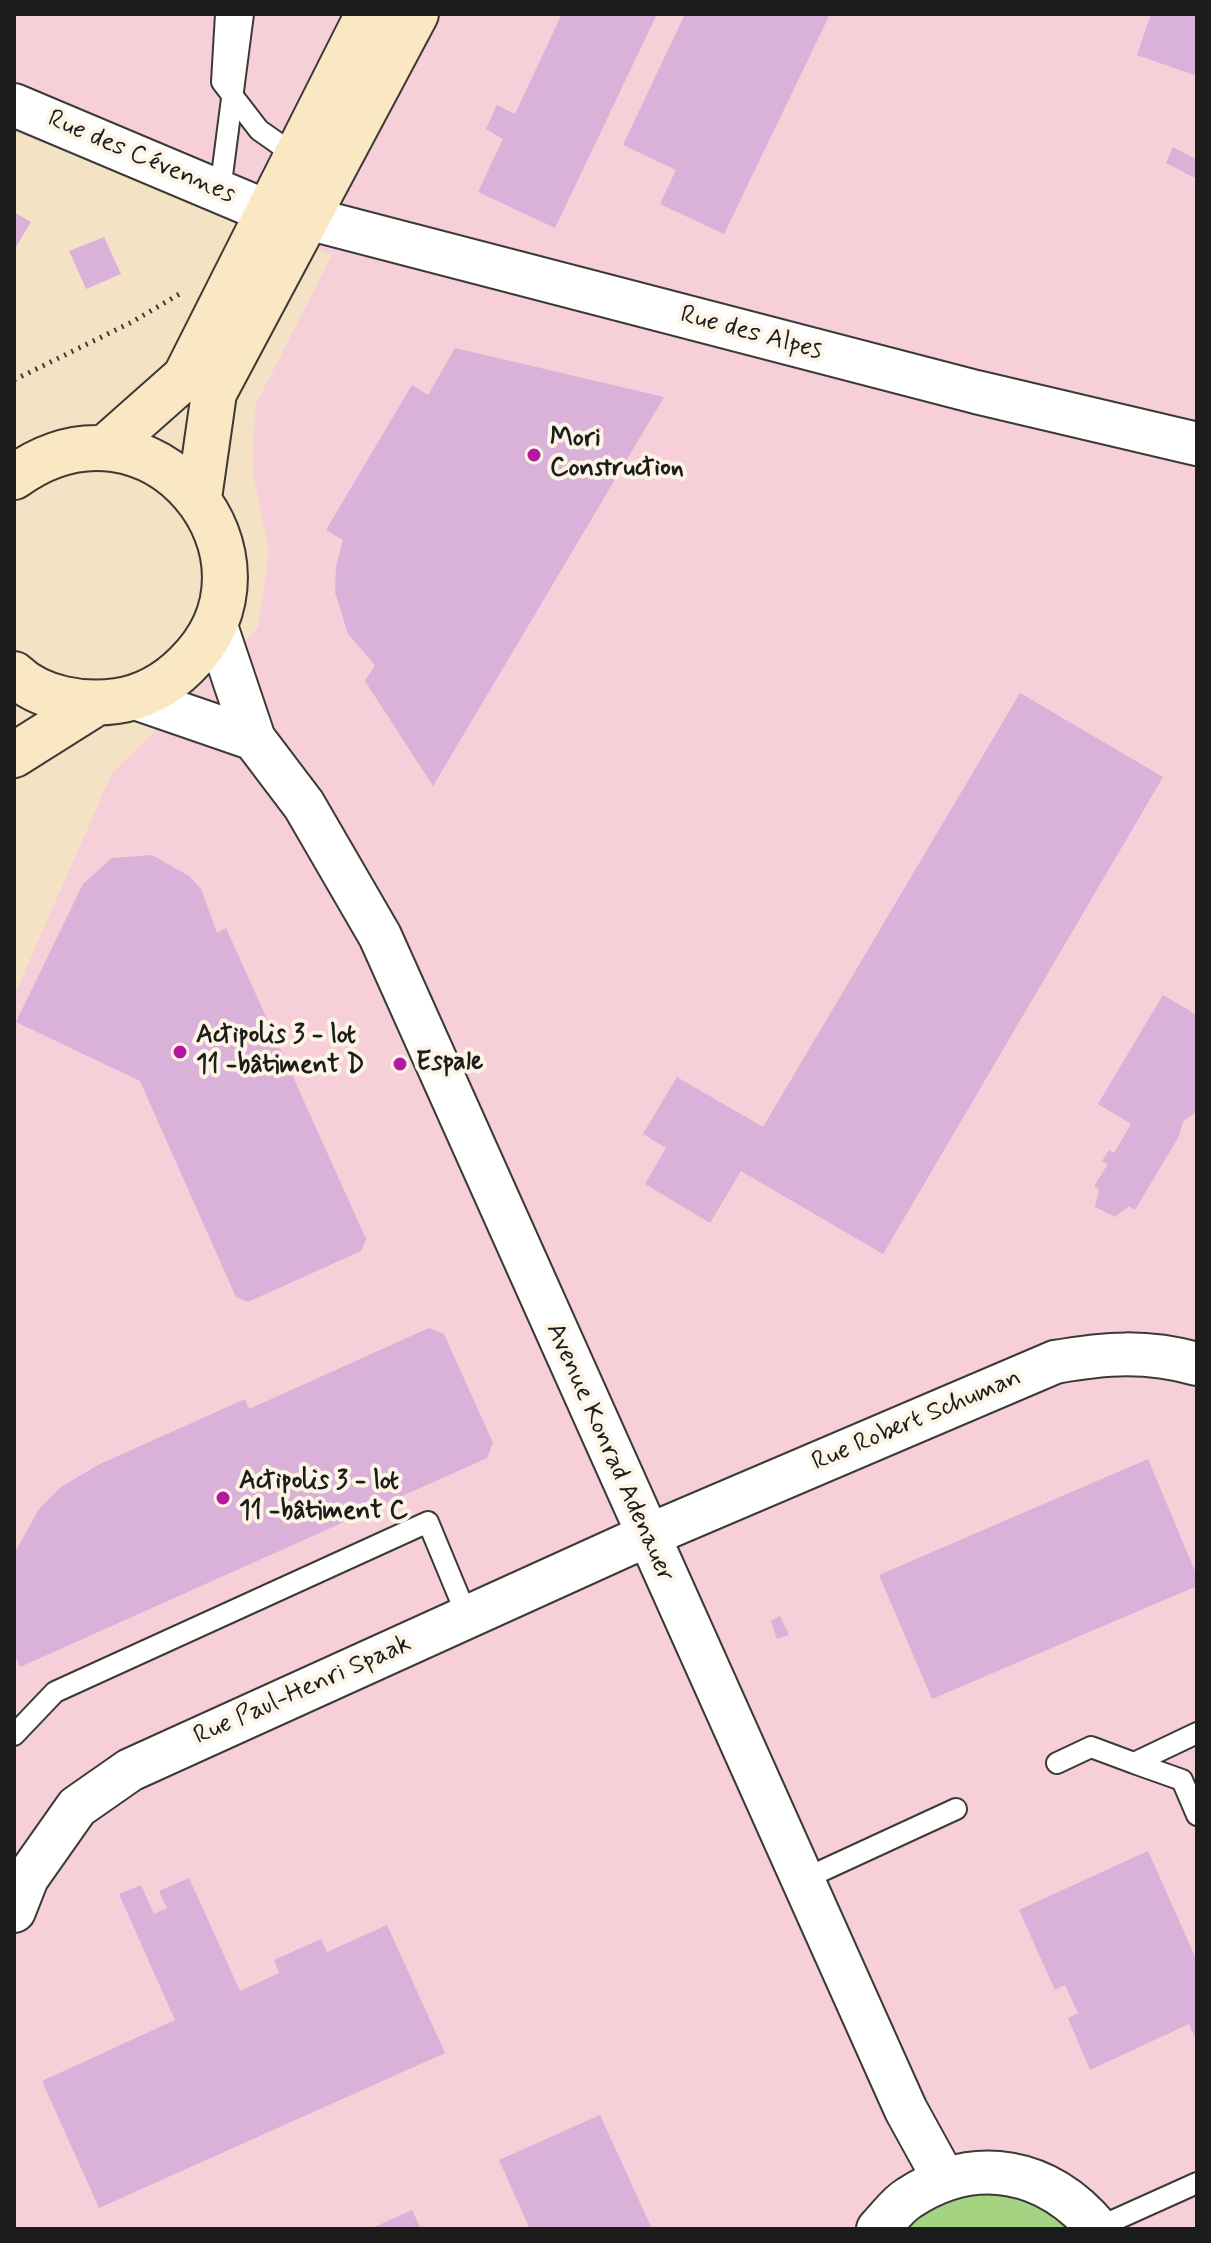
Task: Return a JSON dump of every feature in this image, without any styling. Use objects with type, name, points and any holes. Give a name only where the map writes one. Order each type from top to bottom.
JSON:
[{"type":"main road","points":[[199,498],[214,393],[288,215],[296,156],[368,14]]},
{"type":"main road","points":[[106,447],[185,377],[416,14]]},
{"type":"main road","points":[[14,477],[35,462],[69,449],[106,447],[142,455],[174,472],[199,498],[219,537],[224,581],[215,623],[196,656],[169,682],[115,701],[14,755]]},
{"type":"main road","points":[[14,674],[55,698],[115,701]]},
{"type":"street","name":"Rue des Cévennes","points":[[14,105],[220,191],[288,215]]},
{"type":"street","name":"Rue des Alpes","points":[[288,215],[976,392],[1197,444]]},
{"type":"street","name":"Avenue Konrad Adenauer","points":[[215,623],[254,739],[304,805],[380,936],[646,1536],[906,2110],[944,2179]]},
{"type":"street","points":[[115,701],[254,739]]},
{"type":"street","name":"Rue Robert Schuman","points":[[646,1536],[1055,1362],[1111,1352],[1170,1356],[1197,1364]]},
{"type":"street","name":"Rue Paul-Henri Spaak","points":[[14,1911],[27,1878],[77,1807],[130,1770],[646,1536]]},
{"type":"street","points":[[878,2229],[907,2199],[944,2179],[986,2171],[1029,2177],[1067,2197],[1098,2228]]},
{"type":"lane","points":[[226,14],[222,82],[259,130],[296,156]]},
{"type":"lane","points":[[220,191],[231,97],[239,68],[243,14]]},
{"type":"lane","points":[[14,1735],[55,1692],[428,1522],[467,1616]]},
{"type":"lane","points":[[1134,1763],[1197,1733]]},
{"type":"lane","points":[[1057,1763],[1091,1747],[1182,1780],[1197,1815]]},
{"type":"lane","points":[[802,1880],[956,1809]]},
{"type":"lane","points":[[1098,2228],[1197,2183]]},
{"type":"path","points":[[14,380],[132,322],[185,290]]},
{"type":"shaded area","points":[[14,14],[1197,14],[1197,2229],[14,2229],[14,996],[112,773],[258,628],[269,552],[253,473],[255,406],[332,255],[14,131]]},
{"type":"green space","points":[[1003,2192],[1039,2204],[1070,2229],[905,2229],[939,2204],[961,2196]]},
{"type":"building","points":[[562,14],[657,14],[555,228],[478,192],[503,139],[486,129],[497,105],[515,114]]},
{"type":"building","points":[[685,14],[830,14],[724,234],[660,204],[676,170],[623,145]]},
{"type":"building","points":[[1151,14],[1197,14],[1197,76],[1137,55]]},
{"type":"building","points":[[1173,147],[1197,160],[1197,179],[1166,163]]},
{"type":"building","points":[[14,212],[31,222],[14,250]]},
{"type":"building","points":[[104,237],[121,274],[86,289],[69,251]]},
{"type":"building","points":[[455,348],[664,397],[433,786],[365,681],[375,665],[348,634],[335,592],[336,567],[343,540],[326,530],[412,385],[428,395]]},
{"type":"building","points":[[1020,693],[1163,777],[883,1254],[741,1171],[710,1223],[645,1184],[666,1148],[643,1134],[677,1077],[763,1127]]},
{"type":"building","name":"Actipolis 3 - lot 11 -bâtiment D","points":[[152,855],[189,876],[201,889],[217,933],[226,928],[366,1239],[361,1251],[248,1302],[236,1297],[140,1081],[16,1022],[83,884],[112,858]]},
{"type":"building","points":[[1163,995],[1197,1015],[1197,1111],[1183,1122],[1179,1136],[1135,1210],[1129,1206],[1115,1217],[1095,1207],[1099,1190],[1094,1186],[1108,1164],[1102,1161],[1109,1150],[1114,1153],[1131,1124],[1098,1104]]},
{"type":"building","name":"Actipolis 3 - lot 11 -bâtiment C","points":[[429,1328],[444,1334],[493,1443],[487,1458],[20,1667],[14,1652],[14,1554],[39,1509],[61,1487],[98,1465],[245,1399],[249,1409]]},
{"type":"building","points":[[1148,1459],[1197,1576],[1197,1586],[932,1699],[879,1575]]},
{"type":"building","points":[[780,1616],[789,1635],[777,1639],[771,1621]]},
{"type":"building","points":[[1148,1851],[1197,1961],[1197,2042],[1189,2024],[1090,2070],[1068,2018],[1078,2013],[1065,1985],[1055,1990],[1019,1910]]},
{"type":"building","points":[[189,1878],[240,1991],[279,1973],[274,1960],[321,1939],[327,1952],[387,1925],[445,2053],[99,2208],[42,2081],[175,2020],[119,1894],[141,1885],[154,1914],[167,1908],[159,1891]]},
{"type":"building","points":[[600,2115],[652,2229],[530,2229],[499,2160]]},
{"type":"building","points":[[412,2210],[421,2229],[370,2229]]},
{"type":"place","name":"Mori Construction","points":[[534,455]]},
{"type":"place","name":"Actipolis 3 - lot 11 -bâtiment D","points":[[180,1052]]},
{"type":"place","name":"Espale","points":[[400,1064]]},
{"type":"place","name":"Actipolis 3 - lot 11 -bâtiment C","points":[[223,1498]]}]
